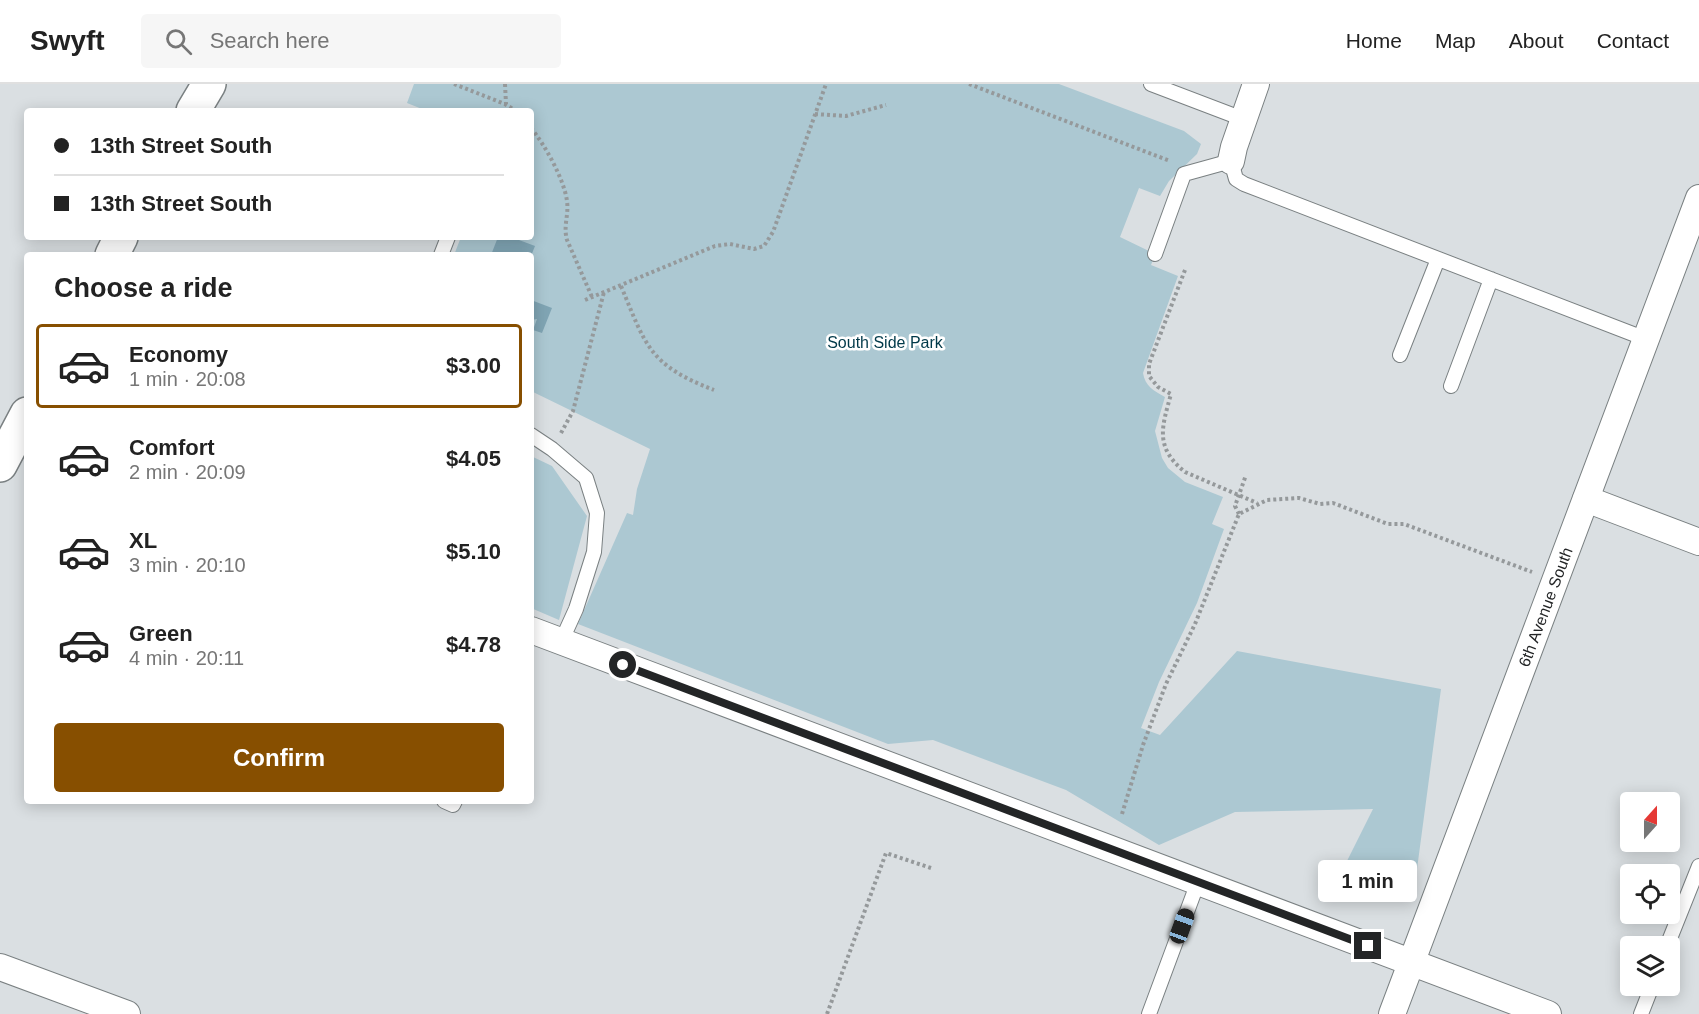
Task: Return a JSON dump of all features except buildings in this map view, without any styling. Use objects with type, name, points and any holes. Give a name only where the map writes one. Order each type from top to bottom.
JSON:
[{"type":"street","points":[[195,108],[209,84]]},
{"type":"street","points":[[1231,161],[1256,84]]},
{"type":"street","name":"6th Avenue South","points":[[1392,1014],[1699,198]]},
{"type":"street","points":[[0,465],[18,428]]},
{"type":"street","points":[[1586,500],[1699,542]]},
{"type":"street","points":[[534,631],[1548,1014]]},
{"type":"street","points":[[0,967],[127,1014]]},
{"type":"lane","points":[[1151,84],[1243,119]]},
{"type":"lane","points":[[1155,254],[1184,174],[1231,161],[1236,179],[1244,184],[1646,339]]},
{"type":"lane","points":[[1400,355],[1438,259]]},
{"type":"lane","points":[[1451,386],[1491,279]]},
{"type":"lane","points":[[534,437],[586,478],[597,513],[594,552],[576,609],[561,642]]},
{"type":"lane","points":[[1671,936],[1699,866]]},
{"type":"lane","points":[[1149,1014],[1198,882]]},
{"type":"lane","points":[[1641,1014],[1648,996]]},
{"type":"path","points":[[454,84],[511,108]]},
{"type":"path","points":[[505,84],[506,105]]},
{"type":"path","points":[[585,300],[715,246],[730,244],[754,249],[765,246],[773,232],[826,84]]},
{"type":"path","points":[[969,84],[1174,164]]},
{"type":"path","points":[[815,114],[846,116],[886,105]]},
{"type":"path","points":[[534,133],[551,159],[567,198],[564,231],[592,297]]},
{"type":"path","points":[[1185,270],[1149,364],[1149,376],[1158,387],[1170,394],[1162,423],[1164,444],[1176,465],[1185,472],[1257,503]]},
{"type":"path","points":[[621,286],[642,336],[652,352],[672,369],[714,390]]},
{"type":"path","points":[[552,449],[573,411],[604,292]]},
{"type":"path","points":[[1239,514],[1235,506],[1246,475]]},
{"type":"path","points":[[1122,814],[1143,745],[1166,684],[1196,624],[1239,514],[1257,503],[1279,498],[1299,498],[1320,504],[1333,503],[1388,524],[1404,524],[1555,581]]},
{"type":"path","points":[[827,1014],[886,853],[931,868]]},
{"type":"green space","name":"South Side Park","points":[[414,84],[1059,84],[1184,131],[1201,144],[1197,154],[1169,181],[1160,196],[1139,188],[1120,237],[1151,252],[1153,260],[1151,265],[1178,276],[1143,373],[1148,385],[1165,397],[1155,431],[1162,458],[1168,468],[1185,482],[1223,497],[1212,524],[1224,529],[1197,603],[1159,682],[1141,728],[1160,735],[1237,651],[1441,689],[1415,884],[1335,885],[1373,809],[1235,812],[1159,845],[1066,790],[933,740],[888,744],[578,624],[627,513],[633,515],[637,489],[650,449],[534,392],[534,252],[455,252],[460,240],[534,240],[534,108],[420,108],[407,103]]},
{"type":"green space","points":[[534,457],[552,466],[587,516],[559,620],[534,609]]},
{"type":"shaded area","points":[[497,240],[519,240],[535,246],[533,252],[492,252]]},
{"type":"shaded area","points":[[534,301],[552,308],[542,333],[534,330],[537,319],[534,320]]},
{"type":"route","points":[[623,665],[1368,946]]}]
